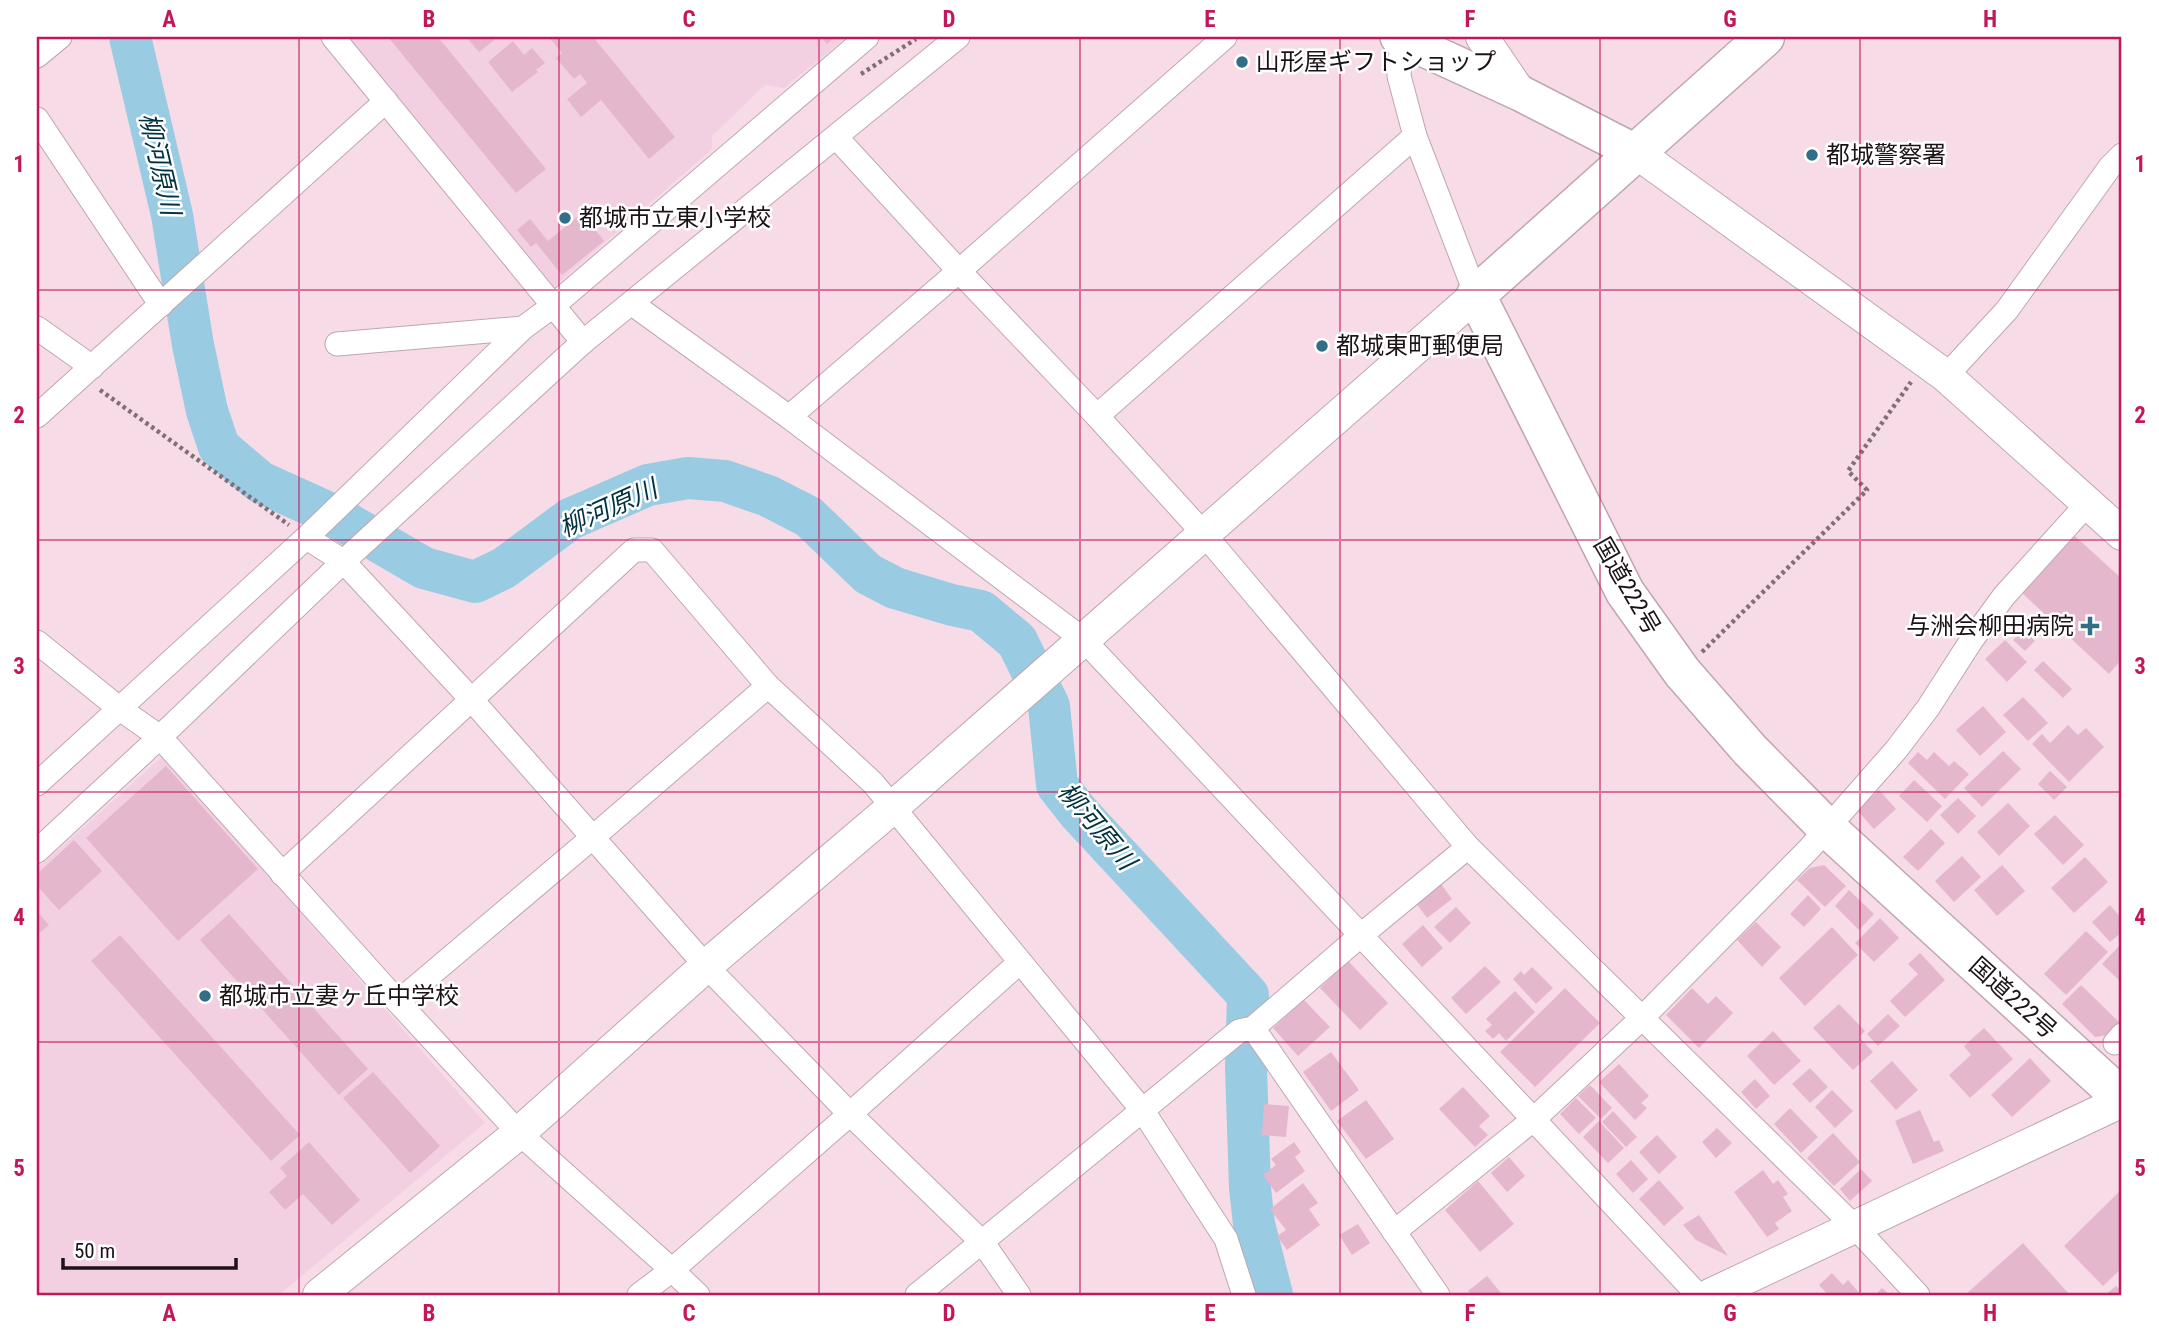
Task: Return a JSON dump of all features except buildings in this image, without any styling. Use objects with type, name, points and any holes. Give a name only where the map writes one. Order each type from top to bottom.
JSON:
[{"type":"highway","points":[[1476,295],[1765,37]]},
{"type":"highway","name":"国道222号","points":[[1476,295],[1625,592],[1682,672],[1750,750],[1826,828],[2122,1100]]},
{"type":"main road","points":[[1400,38],[1520,93],[1637,153]]},
{"type":"street","points":[[37,56],[60,37]]},
{"type":"street","points":[[333,37],[583,342]]},
{"type":"street","points":[[37,784],[308,537],[523,328],[553,306],[867,37]]},
{"type":"street","points":[[37,851],[380,527],[583,342],[958,37]]},
{"type":"street","points":[[789,417],[1225,37]]},
{"type":"street","points":[[1482,37],[1520,93]]},
{"type":"street","points":[[319,1295],[519,1133],[706,965],[893,807],[1476,295],[1415,136],[1399,76],[1400,38]]},
{"type":"street","points":[[37,416],[386,101]]},
{"type":"street","points":[[37,120],[161,305]]},
{"type":"street","points":[[1097,416],[1415,136]]},
{"type":"street","points":[[836,137],[1204,534],[1468,847],[1856,1228],[1917,1295]]},
{"type":"street","points":[[1637,153],[1936,368],[2121,530]]},
{"type":"street","points":[[1936,368],[2007,310],[2110,167],[2122,155]]},
{"type":"street","points":[[631,303],[789,417],[1073,650],[1360,936],[1698,1295]]},
{"type":"street","points":[[37,328],[87,372]]},
{"type":"street","points":[[337,344],[523,328]]},
{"type":"street","points":[[1394,1232],[1534,1119],[1643,1017],[1809,849],[1896,750],[2004,596],[2088,503]]},
{"type":"street","points":[[308,537],[344,561],[471,699],[706,965],[850,1114],[982,1243],[1019,1295]]},
{"type":"street","points":[[282,874],[634,550],[652,550],[768,686],[873,783],[1143,1111],[1226,1239],[1244,1295]]},
{"type":"street","points":[[37,642],[120,709],[160,737],[519,1133],[698,1295]]},
{"type":"street","points":[[398,1002],[768,686]]},
{"type":"street","points":[[917,1295],[1468,847]]},
{"type":"street","points":[[639,1295],[672,1270],[1020,962]]},
{"type":"street","points":[[1246,1029],[1438,1295]]},
{"type":"street","points":[[1710,1295],[2122,1100]]},
{"type":"path","points":[[1682,672],[1867,490],[1848,471],[1936,368]]},
{"type":"path","points":[[87,372],[308,537]]},
{"type":"shaded area","name":"都城市立東小学校","points":[[349,37],[847,37],[784,88],[765,85],[712,136],[712,149],[554,287]]},
{"type":"shaded area","name":"都城市立妻ヶ丘中学校","points":[[163,756],[485,1123],[279,1295],[37,1295],[37,869]]},
{"type":"waterway","name":"柳河原川","points":[[130,37],[172,215],[193,345],[207,411],[219,447],[260,482],[333,515],[424,568],[475,582],[504,568],[570,519],[648,485],[688,478],[725,481],[768,496],[809,517],[868,574],[895,588],[981,611],[1017,641],[1049,706],[1057,785],[1079,813],[1248,995],[1246,1068],[1250,1188],[1254,1224],[1272,1295]]},
{"type":"place","name":"山形屋ギフトショップ","points":[[1242,62]]},
{"type":"place","name":"都城警察署","points":[[1812,155]]},
{"type":"place","name":"都城市立東小学校","points":[[565,218]]},
{"type":"place","name":"都城東町郵便局","points":[[1322,346]]},
{"type":"place","name":"与洲会柳田病院","points":[[2090,626]]},
{"type":"place","name":"都城市立妻ヶ丘中学校","points":[[205,996]]}]
